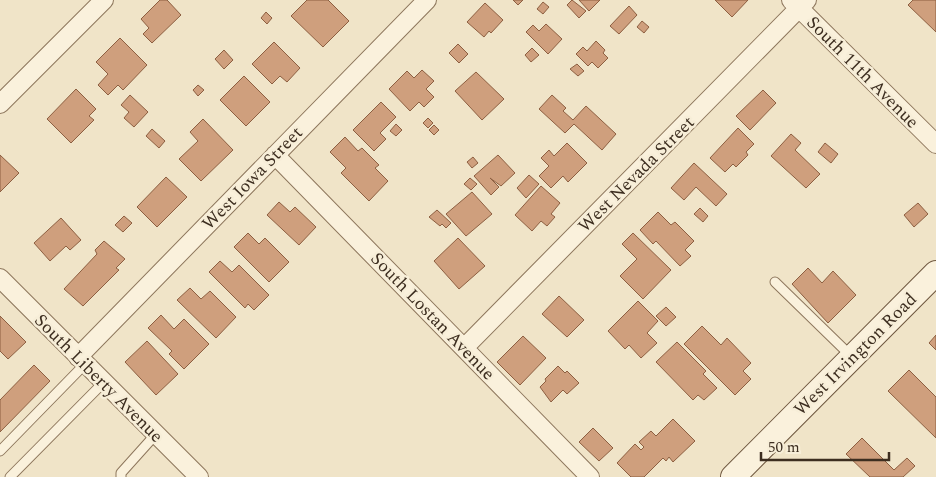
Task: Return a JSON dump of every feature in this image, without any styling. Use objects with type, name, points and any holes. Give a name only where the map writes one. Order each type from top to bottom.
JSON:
[{"type":"main road","name":"West Irvington Road","points":[[733,477],[936,273]]},
{"type":"street","points":[[0,104],[104,0]]},
{"type":"street","name":"West Iowa Street","points":[[82,361],[275,154],[427,0]]},
{"type":"street","name":"South 11th Avenue","points":[[799,3],[936,144]]},
{"type":"street","name":"West Nevada Street","points":[[464,348],[799,3]]},
{"type":"street","name":"South Lostan Avenue","points":[[275,154],[590,477]]},
{"type":"street","name":"South Liberty Avenue","points":[[0,278],[199,477]]},
{"type":"lane","points":[[776,282],[852,357]]},
{"type":"lane","points":[[0,450],[82,361]]},
{"type":"lane","points":[[10,477],[104,382]]},
{"type":"lane","points":[[121,477],[121,473],[156,434]]},
{"type":"building","points":[[160,0],[167,0],[181,15],[152,43],[143,34],[149,28],[141,19]]},
{"type":"building","points":[[307,0],[328,0],[349,21],[323,47],[291,16]]},
{"type":"building","points":[[513,0],[523,0],[518,5]]},
{"type":"building","points":[[572,0],[586,11],[579,18],[567,5]]},
{"type":"building","points":[[579,0],[600,0],[589,11]]},
{"type":"building","points":[[715,0],[748,0],[732,17]]},
{"type":"building","points":[[913,0],[936,0],[936,32],[908,5]]},
{"type":"building","points":[[543,2],[549,7],[543,14],[537,9]]},
{"type":"building","points":[[485,3],[503,20],[491,33],[489,31],[484,37],[467,22]]},
{"type":"building","points":[[629,6],[637,15],[619,34],[610,26]]},
{"type":"building","points":[[266,12],[272,18],[267,24],[261,18]]},
{"type":"building","points":[[642,21],[649,27],[644,33],[637,27]]},
{"type":"building","points":[[546,24],[562,39],[548,54],[526,32],[533,25],[539,31]]},
{"type":"building","points":[[120,38],[147,65],[123,90],[118,85],[108,95],[98,85],[108,74],[96,62]]},
{"type":"building","points":[[596,41],[605,50],[603,53],[608,58],[598,68],[592,62],[588,66],[576,54],[583,47],[587,51]]},
{"type":"building","points":[[274,42],[300,68],[287,82],[280,76],[272,84],[252,64]]},
{"type":"building","points":[[458,44],[468,54],[459,63],[449,53]]},
{"type":"building","points":[[532,48],[539,55],[531,62],[525,55]]},
{"type":"building","points":[[224,50],[233,60],[224,69],[215,59]]},
{"type":"building","points":[[577,64],[584,71],[578,76],[570,69]]},
{"type":"building","points":[[422,70],[434,81],[426,89],[434,97],[424,107],[419,102],[410,111],[389,89],[407,71],[414,78]]},
{"type":"building","points":[[476,72],[504,99],[482,120],[455,91]]},
{"type":"building","points":[[244,76],[270,102],[246,126],[220,100]]},
{"type":"building","points":[[198,85],[204,90],[198,96],[193,90]]},
{"type":"building","points":[[76,89],[96,109],[89,116],[94,120],[71,143],[47,119]]},
{"type":"building","points":[[763,90],[776,103],[750,130],[736,116]]},
{"type":"building","points":[[130,95],[148,112],[134,127],[124,118],[129,112],[121,105]]},
{"type":"building","points":[[552,95],[566,108],[563,111],[573,120],[586,106],[616,134],[602,150],[574,124],[565,133],[539,109]]},
{"type":"building","points":[[381,102],[396,117],[380,133],[386,139],[374,151],[353,130]]},
{"type":"building","points":[[428,118],[433,123],[428,128],[423,123]]},
{"type":"building","points":[[203,119],[233,150],[201,181],[179,159],[198,141],[190,132]]},
{"type":"building","points":[[396,124],[402,130],[396,136],[390,131]]},
{"type":"building","points":[[434,125],[439,130],[434,135],[429,130]]},
{"type":"building","points":[[738,128],[754,144],[746,152],[748,155],[736,167],[733,164],[725,172],[710,158]]},
{"type":"building","points":[[152,129],[165,141],[159,148],[146,136]]},
{"type":"building","points":[[791,134],[801,143],[795,150],[820,174],[806,188],[771,156]]},
{"type":"building","points":[[345,137],[358,151],[362,148],[379,165],[375,168],[388,181],[369,201],[341,173],[346,168],[330,152]]},
{"type":"building","points":[[567,143],[587,163],[568,182],[563,176],[551,188],[539,176],[549,166],[541,158],[549,150],[554,156]]},
{"type":"building","points":[[825,143],[838,154],[831,163],[818,152]]},
{"type":"building","points":[[0,155],[19,173],[0,192]]},
{"type":"building","points":[[498,155],[515,173],[501,186],[490,178],[499,187],[491,195],[474,176]]},
{"type":"building","points":[[473,157],[478,163],[472,168],[467,162]]},
{"type":"building","points":[[694,163],[727,194],[716,206],[696,187],[684,200],[671,188]]},
{"type":"building","points":[[529,175],[539,184],[526,198],[517,188]]},
{"type":"building","points":[[166,177],[187,197],[157,227],[137,207]]},
{"type":"building","points":[[470,178],[477,184],[471,190],[464,184]]},
{"type":"building","points":[[541,186],[560,203],[551,214],[555,217],[547,226],[541,221],[532,231],[515,215]]},
{"type":"building","points":[[472,192],[492,214],[466,236],[446,214]]},
{"type":"building","points":[[279,202],[290,212],[295,207],[316,227],[299,245],[267,215]]},
{"type":"building","points":[[918,203],[928,214],[914,227],[904,215]]},
{"type":"building","points":[[700,208],[708,216],[703,222],[694,214]]},
{"type":"building","points":[[437,210],[451,223],[446,228],[442,224],[440,226],[429,217]]},
{"type":"building","points":[[658,212],[671,225],[675,222],[694,241],[685,250],[691,256],[680,266],[656,241],[653,244],[640,230]]},
{"type":"building","points":[[124,216],[132,223],[123,232],[115,225]]},
{"type":"building","points":[[61,218],[81,240],[70,250],[66,246],[50,261],[34,243]]},
{"type":"building","points":[[248,233],[259,244],[265,238],[289,262],[269,282],[234,247]]},
{"type":"building","points":[[633,233],[671,270],[643,299],[620,276],[637,259],[622,244]]},
{"type":"building","points":[[458,238],[485,266],[459,289],[434,261]]},
{"type":"building","points":[[104,241],[125,259],[116,268],[119,270],[83,306],[64,289],[97,254],[95,250]]},
{"type":"building","points":[[220,261],[232,272],[239,265],[269,295],[254,310],[248,304],[245,308],[209,272]]},
{"type":"building","points":[[808,268],[822,283],[833,271],[856,295],[828,323],[792,284]]},
{"type":"building","points":[[190,288],[201,299],[210,291],[236,317],[216,338],[177,300]]},
{"type":"building","points":[[559,296],[584,320],[567,337],[542,314]]},
{"type":"building","points":[[638,301],[658,321],[647,333],[657,343],[641,358],[629,345],[625,349],[608,331]]},
{"type":"building","points":[[666,307],[676,317],[666,326],[656,316]]},
{"type":"building","points":[[161,315],[174,329],[184,319],[209,344],[184,369],[169,354],[172,351],[148,328]]},
{"type":"building","points":[[0,316],[26,342],[8,359],[0,351]]},
{"type":"building","points":[[702,326],[721,345],[727,338],[751,363],[743,371],[751,379],[735,395],[684,344]]},
{"type":"building","points":[[936,335],[936,350],[929,343]]},
{"type":"building","points":[[523,336],[546,358],[520,385],[497,362]]},
{"type":"building","points":[[147,341],[178,374],[156,395],[125,362]]},
{"type":"building","points":[[677,342],[706,371],[703,374],[717,388],[704,400],[698,395],[693,400],[656,362]]},
{"type":"building","points":[[34,365],[50,381],[0,432],[0,400]]},
{"type":"building","points":[[558,366],[565,373],[567,371],[579,383],[567,394],[563,390],[551,402],[540,387]]},
{"type":"building","points":[[909,370],[936,397],[936,438],[888,391]]},
{"type":"building","points":[[673,419],[695,441],[673,462],[669,457],[666,461],[663,458],[644,477],[631,477],[617,463],[635,444],[641,450],[644,447],[639,442],[651,431],[656,436]]},
{"type":"building","points":[[593,428],[613,448],[599,461],[579,442]]},
{"type":"building","points":[[862,438],[894,470],[907,458],[915,466],[903,477],[870,477],[846,454]]}]
